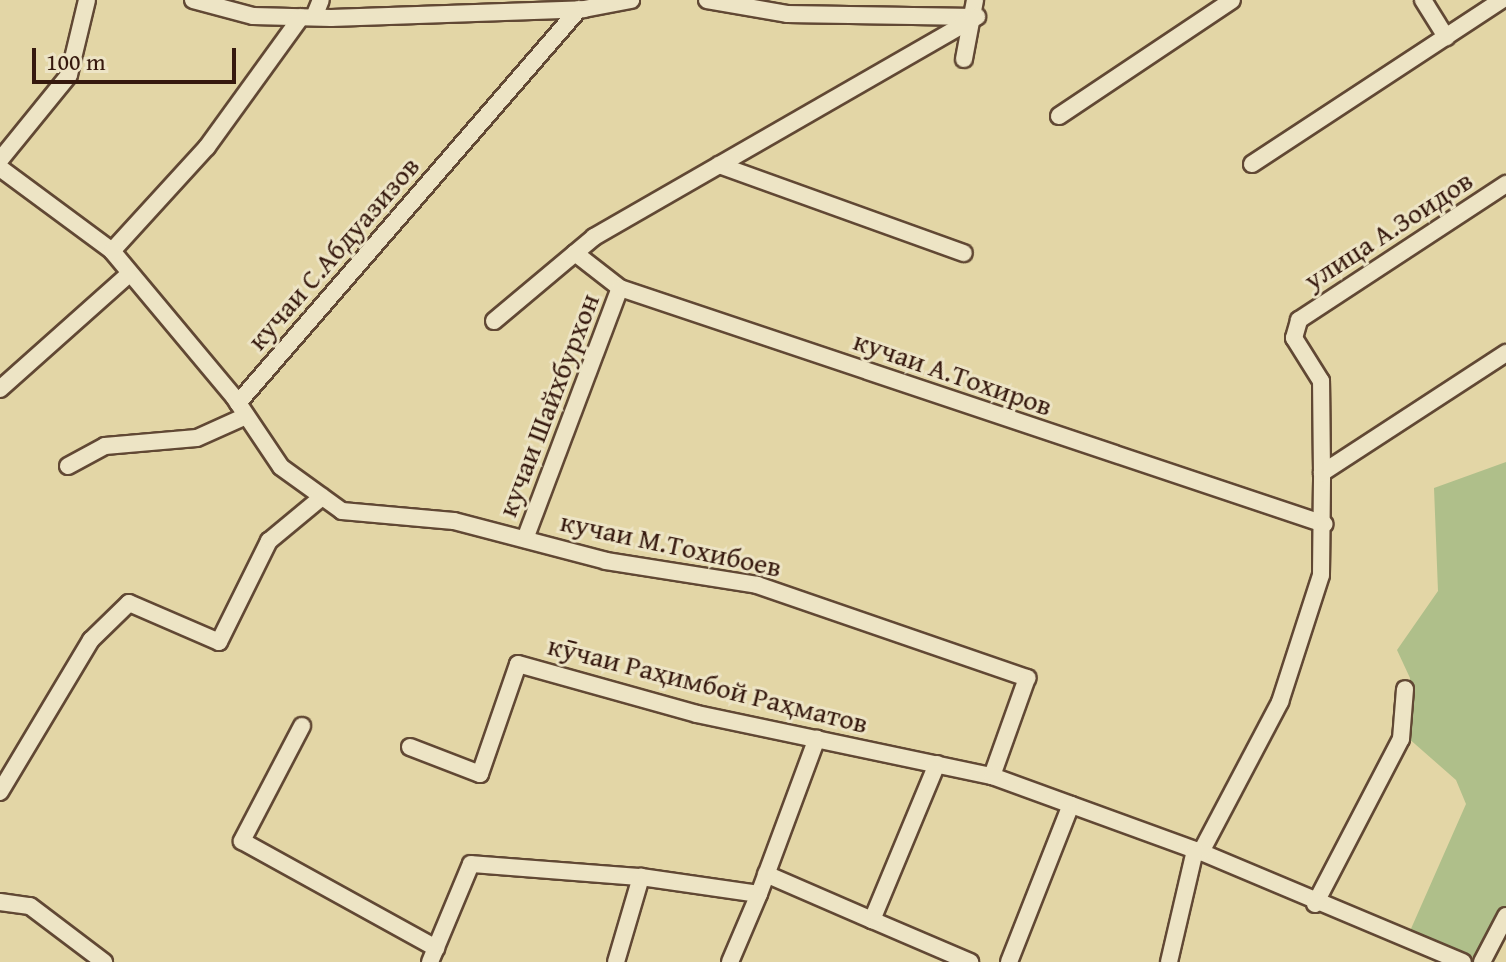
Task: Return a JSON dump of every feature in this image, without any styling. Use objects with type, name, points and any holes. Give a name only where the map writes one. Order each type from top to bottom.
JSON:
[{"type":"street","points":[[68,466],[105,446],[197,438],[242,410],[128,275],[112,251],[2,171],[69,75],[87,0]]},
{"type":"street","points":[[193,0],[253,16],[308,17],[516,5],[579,9],[631,0]]},
{"type":"street","points":[[112,251],[207,147],[321,0]]},
{"type":"street","points":[[707,0],[787,14],[977,17]]},
{"type":"street","points":[[964,59],[977,17],[975,0]]},
{"type":"street","points":[[1059,116],[1232,0]]},
{"type":"street","points":[[1423,0],[1446,37]]},
{"type":"street","points":[[1252,164],[1502,0]]},
{"type":"street","name":"кучаи С.Абдуазизов","points":[[242,410],[579,9]]},
{"type":"street","points":[[494,321],[575,253],[719,165],[977,17]]},
{"type":"street","points":[[719,165],[964,253]]},
{"type":"street","name":"улица А.Зоидов","points":[[1322,473],[1321,381],[1294,338],[1299,320],[1506,184]]},
{"type":"street","name":"кучаи А.Тохиров","points":[[575,253],[620,288],[1324,524]]},
{"type":"street","points":[[0,389],[128,275]]},
{"type":"street","name":"кучаи Шайхбурхон","points":[[525,539],[620,288]]},
{"type":"street","points":[[1169,962],[1198,851],[1280,702],[1321,575],[1324,524],[1322,473],[1506,353]]},
{"type":"street","name":"кучаи М.Тохибоев","points":[[242,410],[281,467],[342,511],[454,521],[525,539],[757,585],[1027,678],[992,776]]},
{"type":"street","points":[[0,792],[91,640],[129,603],[219,642],[269,541],[322,497]]},
{"type":"street","name":"кӯчаи Раҳимбой Раҳматов","points":[[410,747],[480,774],[518,664],[817,738],[992,776],[1198,851],[1315,904],[1463,962]]},
{"type":"street","points":[[1315,904],[1401,739],[1405,689]]},
{"type":"street","points":[[302,726],[242,841],[433,955],[471,864],[641,877],[759,894]]},
{"type":"street","points":[[730,962],[759,894],[817,738]]},
{"type":"street","points":[[872,920],[937,764]]},
{"type":"street","points":[[1009,962],[1071,805]]},
{"type":"street","points":[[766,874],[970,962]]},
{"type":"street","points":[[616,962],[641,877]]},
{"type":"street","points":[[0,902],[30,906],[104,962]]},
{"type":"street","points":[[1482,962],[1506,916]]},
{"type":"green space","points":[[1506,462],[1506,911],[1486,953],[1471,957],[1410,931],[1466,804],[1456,780],[1407,737],[1410,678],[1397,650],[1438,591],[1434,488]]}]
